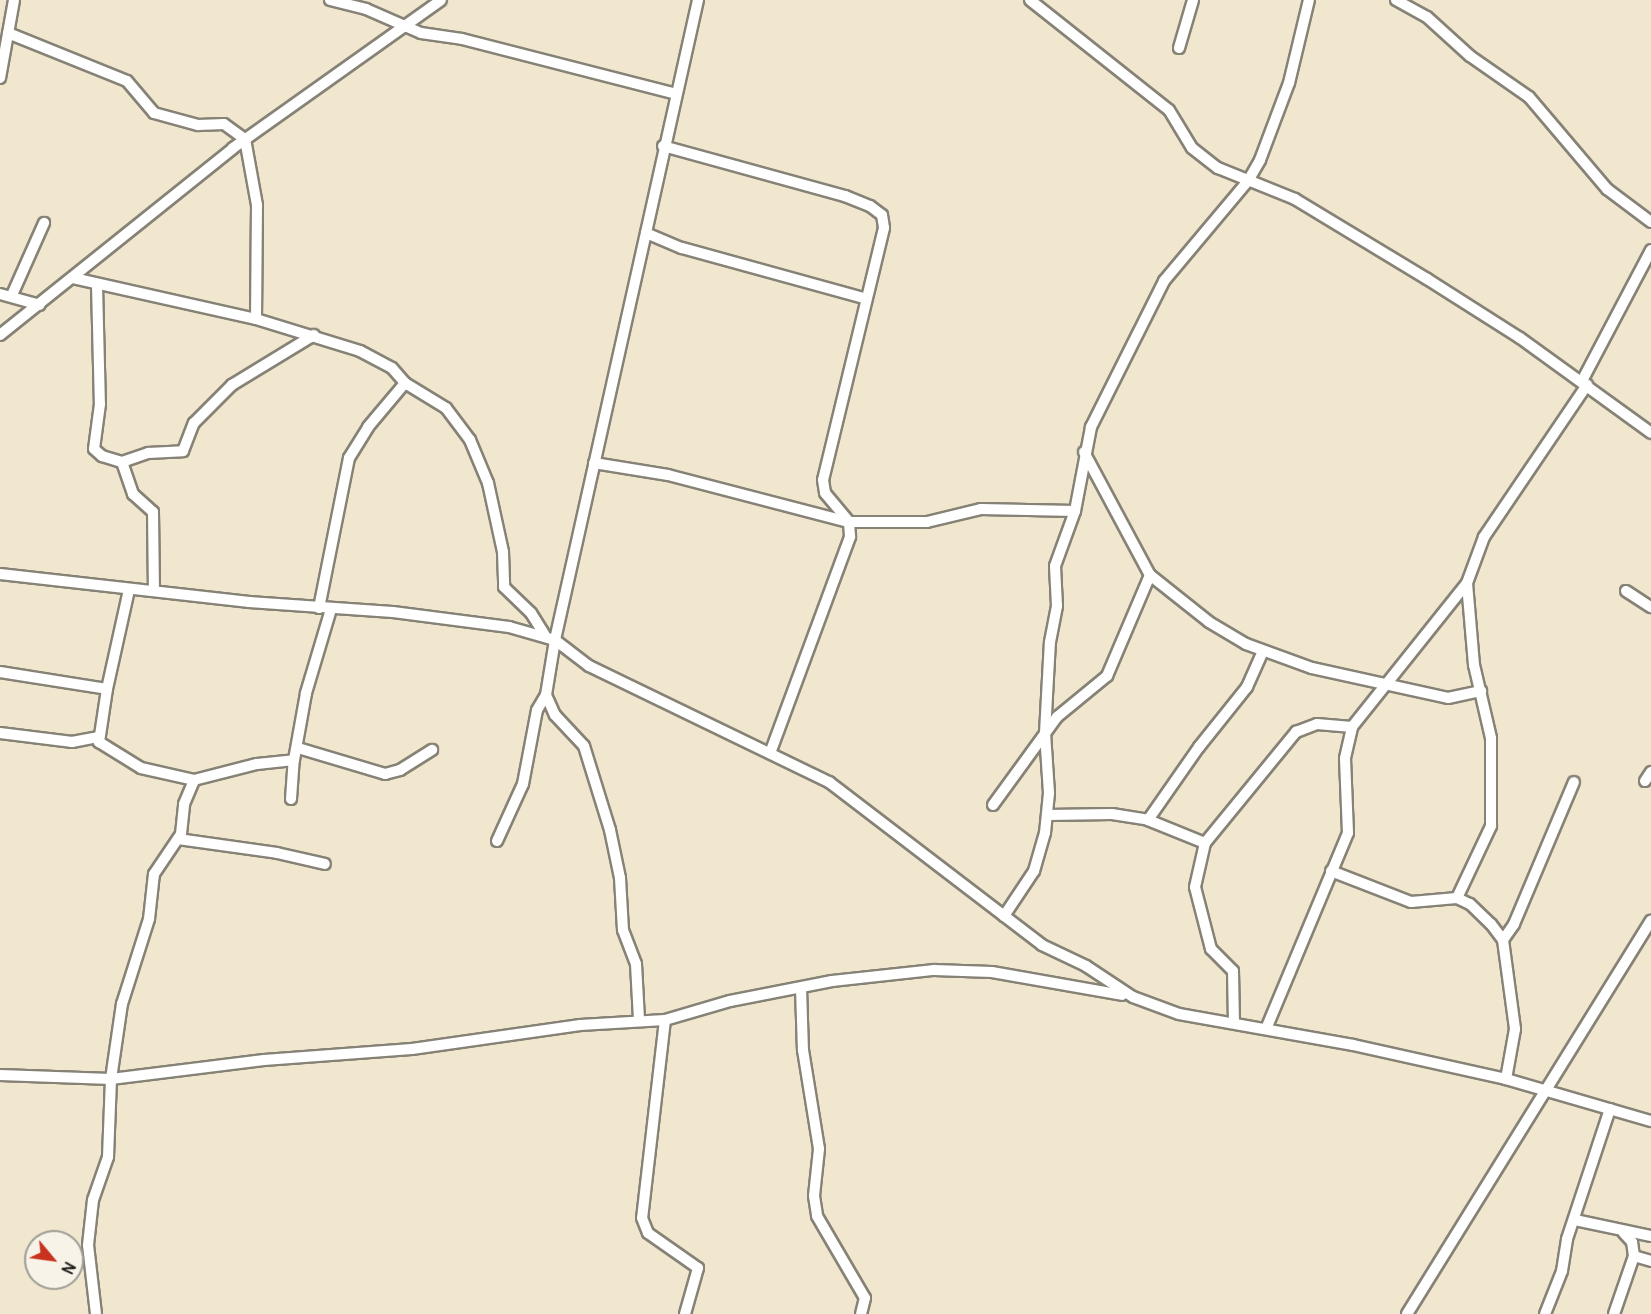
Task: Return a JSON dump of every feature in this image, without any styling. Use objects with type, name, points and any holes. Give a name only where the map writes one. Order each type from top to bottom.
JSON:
[{"type":"street","points":[[0,78],[14,0]]},
{"type":"street","points":[[330,0],[366,9],[402,26],[676,94]]},
{"type":"street","points":[[1,336],[245,139],[441,0]]},
{"type":"street","points":[[497,841],[523,784],[537,710],[546,695],[555,640],[646,233],[663,146],[698,0]]},
{"type":"street","points":[[1030,0],[1169,110],[1200,155],[1248,182],[1306,205],[1483,313],[1651,433]]},
{"type":"street","points":[[1179,48],[1193,0]]},
{"type":"street","points":[[1004,916],[1034,871],[1048,815],[1045,733],[1050,642],[1057,606],[1055,566],[1075,512],[1084,452],[1108,388],[1164,281],[1248,182],[1283,101],[1309,0]]},
{"type":"street","points":[[1396,0],[1427,17],[1470,56],[1529,97],[1607,189],[1651,222]]},
{"type":"street","points":[[8,33],[126,81],[154,113],[198,125],[224,124],[245,139],[257,205],[256,319]]},
{"type":"street","points":[[663,146],[844,196],[879,210],[884,228],[864,298],[823,480],[825,493],[849,522],[850,537],[770,753]]},
{"type":"street","points":[[12,295],[44,223]]},
{"type":"street","points":[[646,233],[682,248],[864,298]]},
{"type":"street","points":[[1266,1029],[1348,827],[1345,758],[1352,727],[1467,583],[1484,537],[1584,383],[1651,250]]},
{"type":"street","points":[[73,278],[256,319],[314,335],[384,363],[405,383],[446,408],[470,440],[493,503],[503,552],[504,587],[531,613],[543,634]]},
{"type":"street","points":[[97,285],[100,404],[94,449],[102,456],[122,462],[147,453],[183,451],[194,423],[232,384],[314,335]]},
{"type":"street","points":[[0,294],[12,295],[40,305]]},
{"type":"street","points":[[319,608],[349,458],[368,427],[405,383]]},
{"type":"street","points":[[1084,452],[1150,575],[1209,622],[1263,651],[1385,687],[1448,698],[1481,691]]},
{"type":"street","points":[[122,462],[133,494],[153,512],[154,590]]},
{"type":"street","points":[[594,463],[668,475],[849,522],[927,522],[981,509],[1075,512]]},
{"type":"street","points":[[0,574],[129,590],[154,590],[319,608],[393,612],[543,634],[555,640],[589,666],[770,753],[837,788],[874,820],[1042,945],[1086,966],[1133,996],[1179,1014],[1266,1029],[1506,1079],[1651,1121]]},
{"type":"street","points":[[993,805],[1045,733],[1107,676],[1150,575]]},
{"type":"street","points":[[1457,898],[1491,826],[1491,738],[1471,649],[1467,583]]},
{"type":"street","points":[[129,590],[98,737],[104,747],[141,768],[194,780],[257,764],[294,760]]},
{"type":"street","points":[[1626,591],[1651,607]]},
{"type":"street","points":[[291,799],[294,760],[298,748],[306,693],[331,609]]},
{"type":"street","points":[[1148,820],[1198,747],[1247,687],[1263,651]]},
{"type":"street","points":[[0,672],[107,689]]},
{"type":"street","points":[[546,695],[555,715],[584,746],[610,830],[620,878],[623,930],[636,964],[639,1020]]},
{"type":"street","points":[[1234,1023],[1233,971],[1211,949],[1195,887],[1205,843],[1296,732],[1317,724],[1352,727]]},
{"type":"street","points":[[0,734],[72,742],[98,737]]},
{"type":"street","points":[[298,748],[386,774],[400,770],[432,750]]},
{"type":"street","points":[[96,1314],[88,1245],[93,1200],[111,1139],[111,1079],[122,1005],[149,919],[152,881],[178,839],[186,795],[194,780]]},
{"type":"street","points":[[1503,940],[1514,924],[1574,782]]},
{"type":"street","points":[[1048,815],[1112,814],[1148,820],[1205,843]]},
{"type":"street","points":[[178,839],[268,851],[325,864]]},
{"type":"street","points":[[1331,871],[1411,902],[1457,898],[1483,915],[1503,940],[1515,1029],[1506,1079]]},
{"type":"street","points":[[1407,1314],[1651,920]]},
{"type":"street","points":[[0,1075],[111,1079],[264,1060],[435,1046],[639,1020],[665,1020],[729,1001],[801,988],[962,968],[1133,996]]},
{"type":"street","points":[[801,988],[802,1050],[819,1149],[814,1196],[817,1216],[866,1298],[861,1314]]},
{"type":"street","points":[[665,1020],[642,1218],[648,1233],[698,1268],[685,1314]]},
{"type":"street","points":[[1545,1314],[1562,1271],[1575,1220],[1610,1109]]},
{"type":"street","points":[[1575,1220],[1623,1232],[1651,1236]]},
{"type":"street","points":[[1614,1314],[1634,1256],[1632,1242],[1623,1232]]},
{"type":"street","points":[[1634,1256],[1651,1261]]}]
